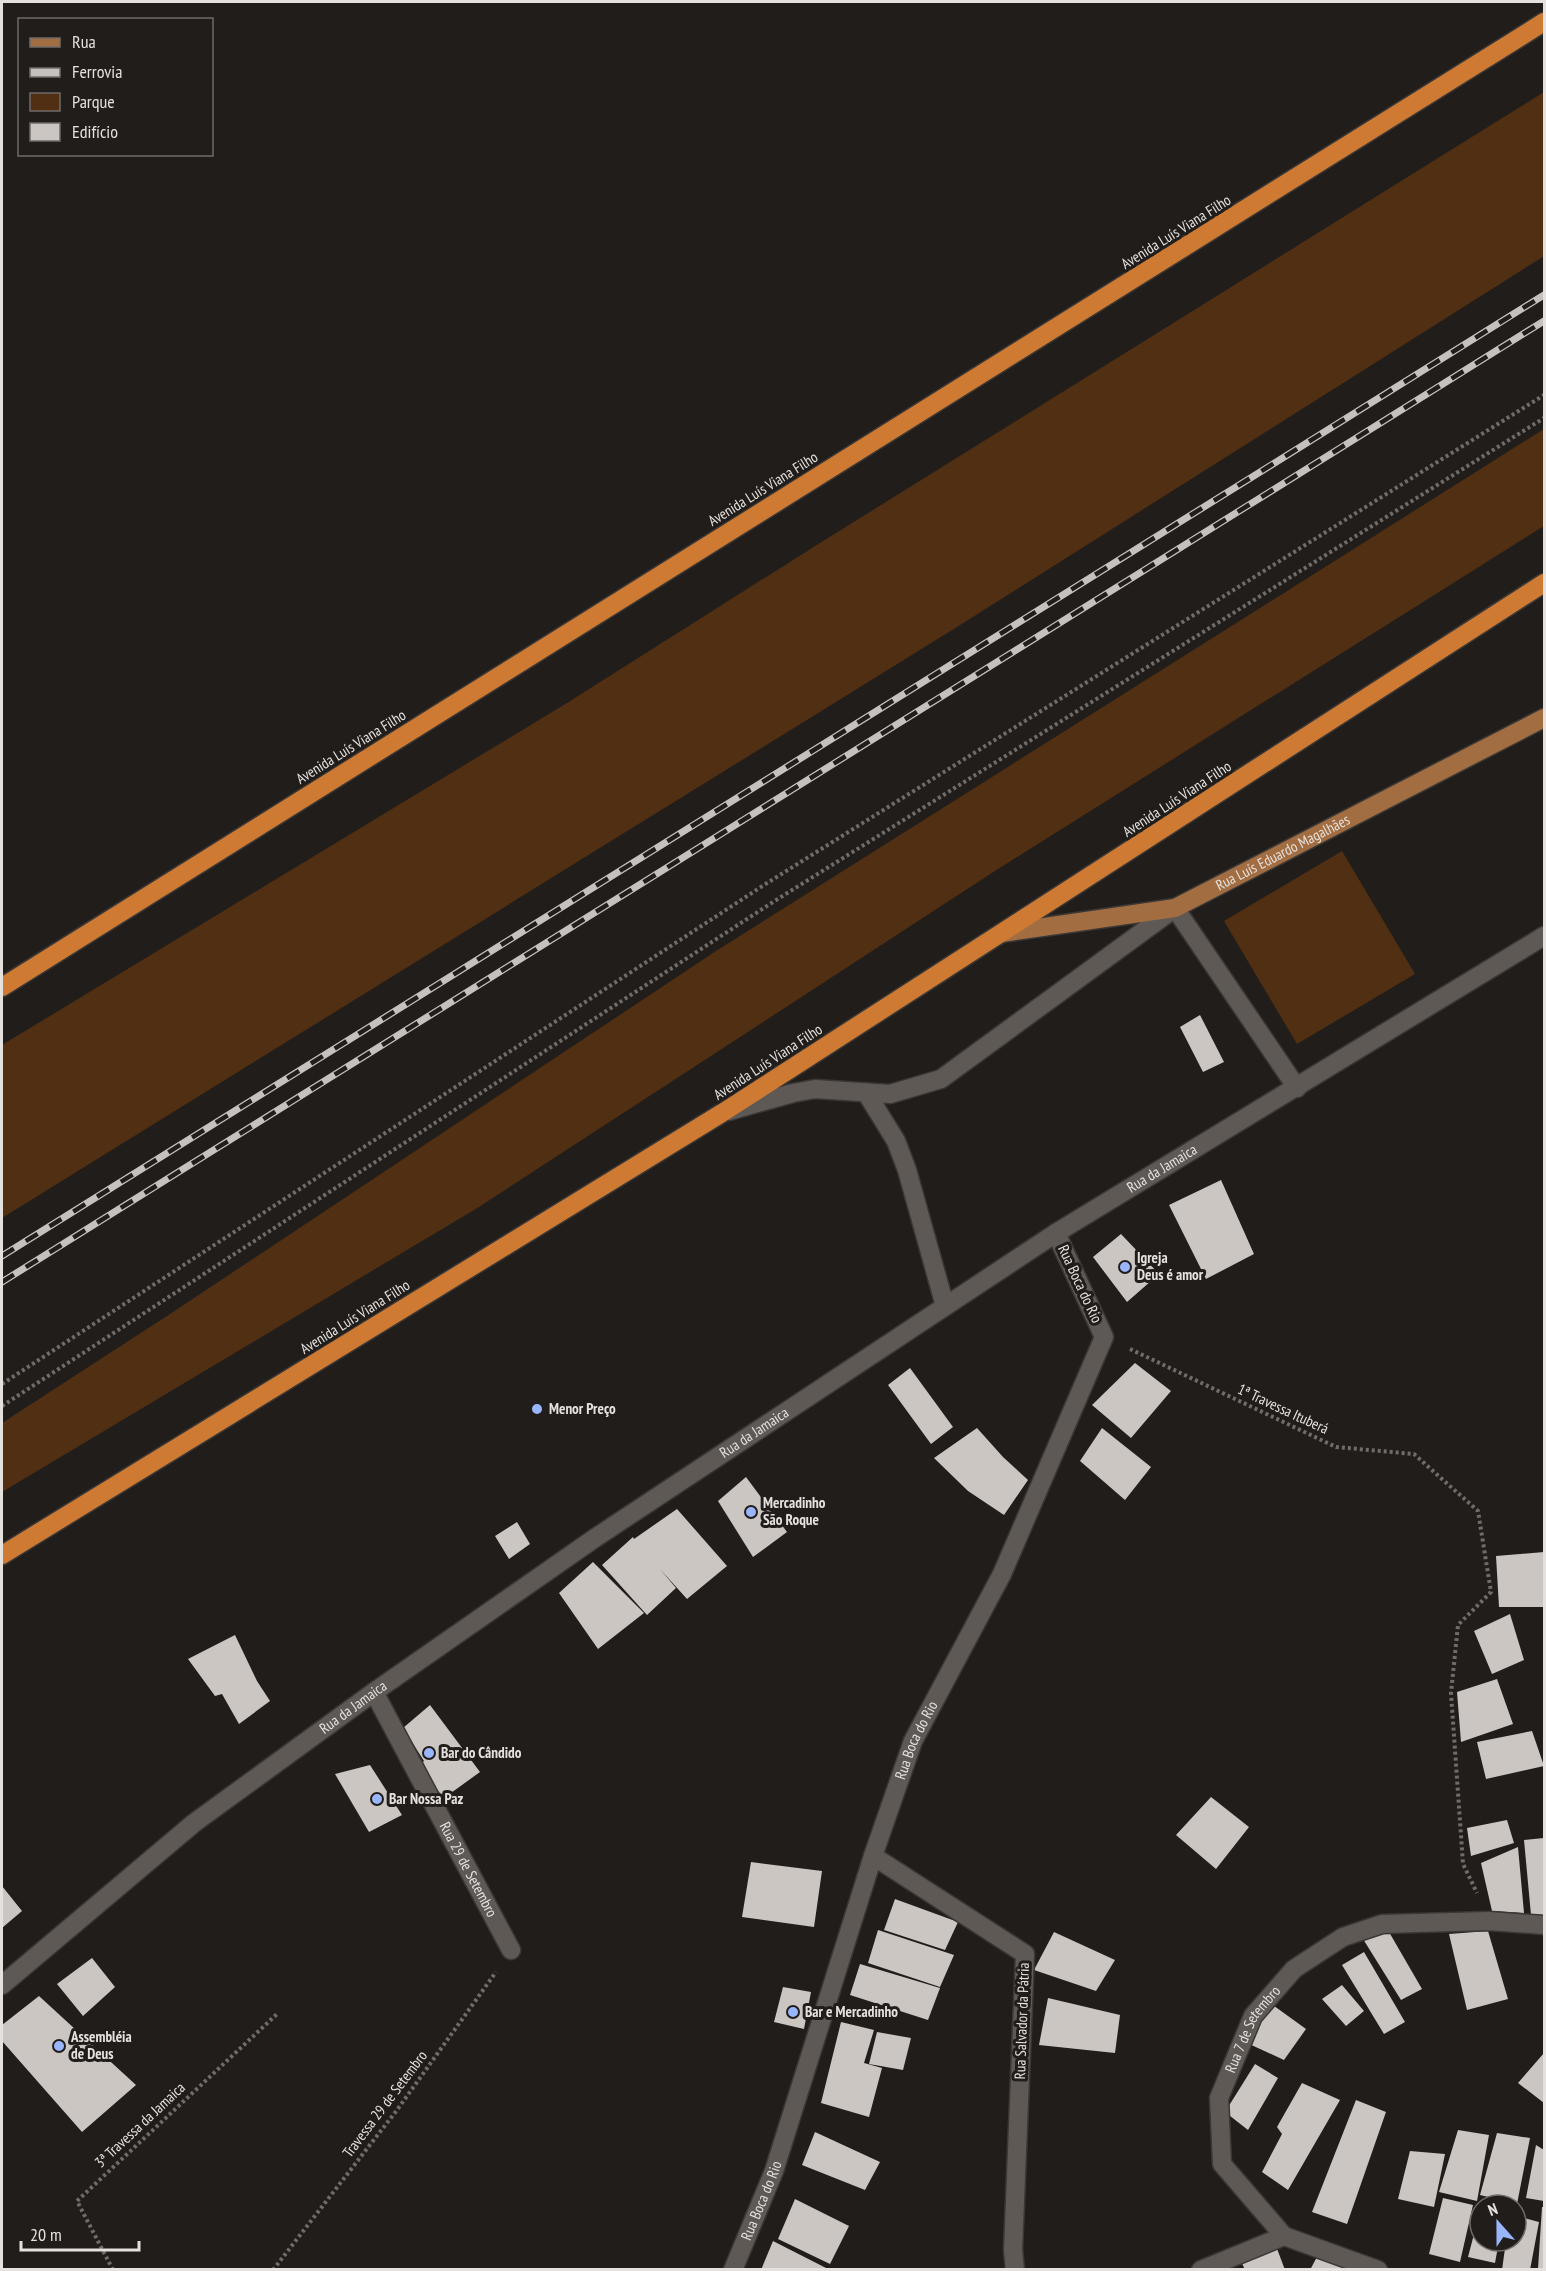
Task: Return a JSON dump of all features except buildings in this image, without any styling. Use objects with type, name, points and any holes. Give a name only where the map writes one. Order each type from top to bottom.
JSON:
[{"type":"highway","name":"Avenida Luís Viana Filho","points":[[2,987],[1545,22]]},
{"type":"highway","name":"Avenida Luís Viana Filho","points":[[2,1555],[722,1113],[1545,583]]},
{"type":"main road","name":"Rua Luís Eduardo Magalhães","points":[[1002,933],[1175,908],[1545,718]]},
{"type":"street","points":[[722,1113],[815,1089],[890,1094],[941,1079],[1175,908],[1297,1088]]},
{"type":"street","name":"Rua da Jamaica","points":[[2,1984],[194,1823],[374,1692],[595,1538],[1056,1233],[1545,936]]},
{"type":"street","points":[[867,1094],[896,1141],[907,1170],[945,1305]]},
{"type":"street","name":"Rua Boca do Rio","points":[[733,2270],[774,2171],[873,1856],[913,1741],[1002,1574],[1104,1337],[1056,1233]]},
{"type":"street","name":"Rua 29 de Setembro","points":[[374,1692],[511,1950]]},
{"type":"street","name":"Rua Salvador da Pátria","points":[[873,1856],[1025,1954],[1013,2250],[1015,2270]]},
{"type":"street","name":"Rua 7 de Setembro","points":[[1377,2270],[1284,2236],[1222,2164],[1219,2098],[1253,2016],[1294,1969],[1343,1937],[1382,1924],[1489,1921],[1545,1925]]},
{"type":"street","points":[[1201,2270],[1284,2236]]},
{"type":"path","points":[[2,1384],[764,885],[1545,395]]},
{"type":"path","points":[[2,1406],[773,902],[1545,418]]},
{"type":"path","name":"1ª Travessa Ituberá","points":[[1104,1337],[1336,1447],[1414,1454],[1478,1511],[1491,1592],[1458,1625],[1451,1693],[1463,1864],[1489,1921]]},
{"type":"path","name":"Travessa 29 de Setembro","points":[[273,2270],[397,2110],[511,1950]]},
{"type":"path","name":"3ª Travessa da Jamaica","points":[[113,2270],[77,2201],[277,2014]]},
{"type":"green space","points":[[1544,92],[1544,256],[957,627],[2,1218],[2,1045],[567,703]]},
{"type":"green space","points":[[1544,429],[1544,526],[998,869],[479,1207],[2,1492],[2,1423],[716,951]]},
{"type":"green space","points":[[1342,851],[1415,974],[1297,1044],[1224,921]]},
{"type":"railway","points":[[2,1256],[1544,295]]},
{"type":"railway","points":[[2,1282],[1544,321]]},
{"type":"place","name":"Igreja Deus é amor","points":[[1125,1267]]},
{"type":"place","name":"Menor Preço","points":[[537,1409]]},
{"type":"place","name":"Mercadinho São Roque","points":[[751,1512]]},
{"type":"place","name":"Bar do Cândido","points":[[429,1753]]},
{"type":"place","name":"Bar Nossa Paz","points":[[377,1799]]},
{"type":"place","name":"Bar e Mercadinho","points":[[793,2012]]},
{"type":"place","name":"Assembléia de Deus","points":[[59,2046]]}]
